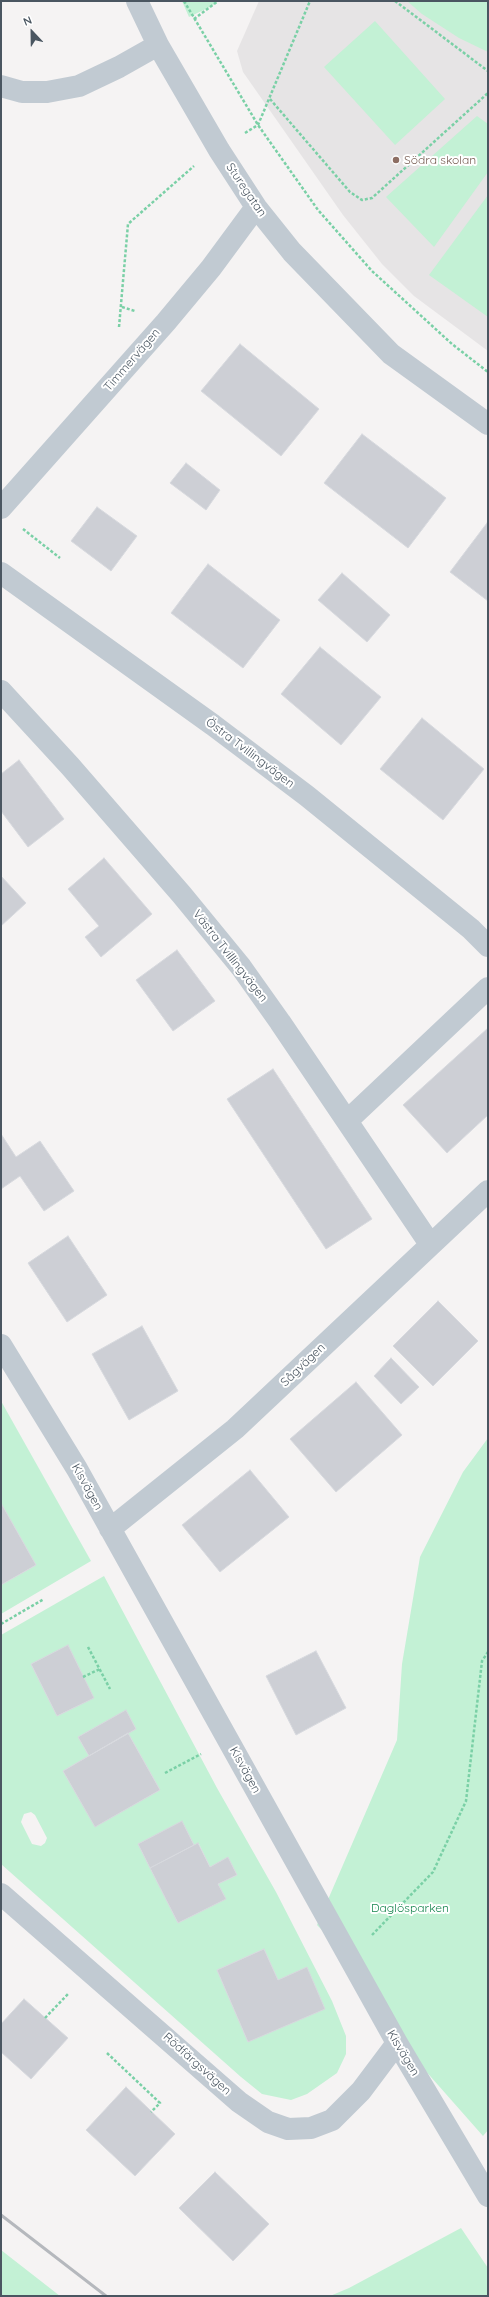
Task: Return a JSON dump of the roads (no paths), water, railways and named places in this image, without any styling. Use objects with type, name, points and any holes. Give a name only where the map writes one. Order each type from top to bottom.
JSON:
[{"type":"street","name":"Sturegatan","points":[[137,1],[158,45],[219,150],[256,207],[292,252],[391,354],[488,424]]},
{"type":"street","points":[[1,86],[22,92],[47,92],[79,86],[119,67],[158,45]]},
{"type":"street","name":"Timmervägen","points":[[1,508],[211,268],[256,207]]},
{"type":"street","name":"Östra Tvillingvägen","points":[[1,573],[213,725],[301,791],[471,929],[488,946]]},
{"type":"street","name":"Västra Tvillingvägen","points":[[1,691],[70,766],[182,895],[236,961],[280,1022],[430,1244]]},
{"type":"street","points":[[347,1122],[488,988]]},
{"type":"street","name":"Sågvägen","points":[[110,1529],[235,1429],[488,1191]]},
{"type":"street","name":"Kisvägen","points":[[1,1345],[77,1469],[397,2043],[482,2165],[488,2196]]},
{"type":"street","name":"Rödfärgsvägen","points":[[1,1894],[239,2102],[275,2124],[288,2129],[311,2128],[332,2120],[361,2091],[397,2043]]},
{"type":"railway","points":[[1,2215],[106,2296]]},
{"type":"place","name":"Södra skolan","points":[[396,160]]},
{"type":"park label","name":"Daglösparken","points":[[410,1908]]}]
